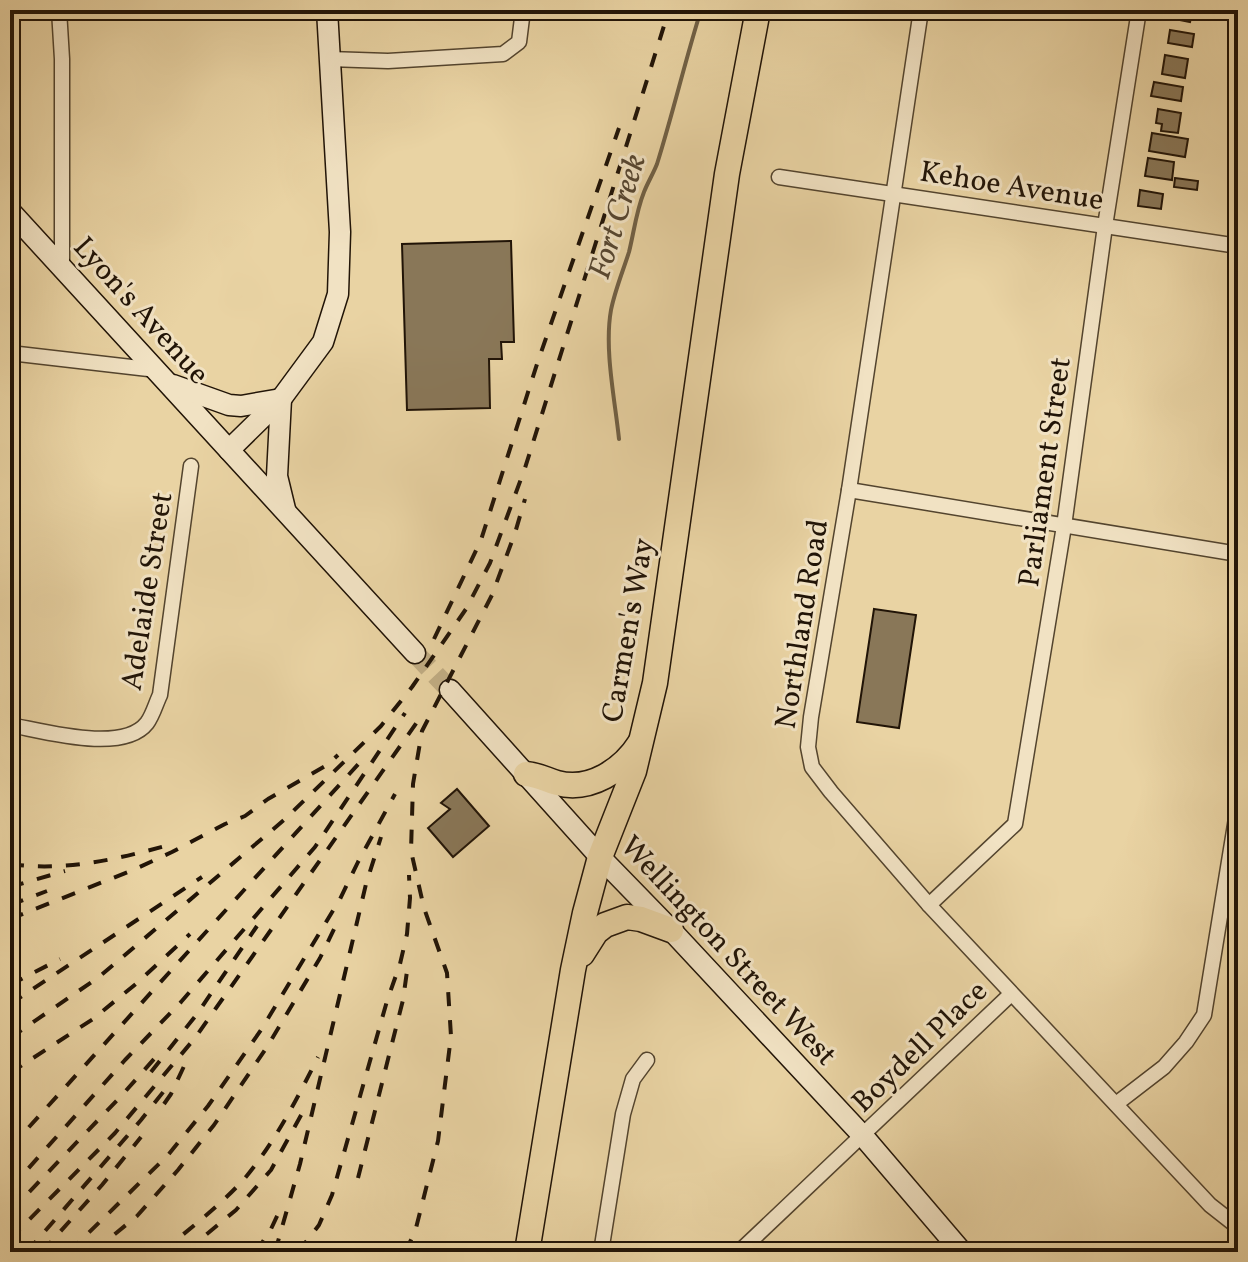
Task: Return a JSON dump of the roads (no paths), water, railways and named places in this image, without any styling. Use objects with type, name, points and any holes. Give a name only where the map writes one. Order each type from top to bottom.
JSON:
[{"type":"highway","name":"Carmen's Way","points":[[527,1252],[585,913],[600,857],[634,771],[655,683],[727,174],[758,10]]},
{"type":"highway","points":[[526,774],[542,775],[556,783],[584,784],[610,774],[632,756],[641,741]]},
{"type":"highway","points":[[573,970],[589,941],[605,925],[627,917],[671,930]]},
{"type":"main road","points":[[327,10],[340,232],[338,294],[323,342],[281,399],[229,450],[415,653]]},
{"type":"main road","name":"Lyon's Avenue","points":[[10,211],[229,450]]},
{"type":"main road","points":[[163,377],[229,405],[281,399]]},
{"type":"main road","points":[[281,399],[277,476],[286,513]]},
{"type":"main road","name":"Wellington Street West","points":[[450,690],[600,857],[863,1136],[962,1252]]},
{"type":"street","points":[[59,10],[62,59],[62,266]]},
{"type":"street","points":[[329,59],[388,61],[503,54],[519,42],[523,10]]},
{"type":"street","name":"Northland Road","points":[[921,10],[849,490],[811,717],[808,747],[812,767],[929,905],[1011,994],[1210,1205],[1238,1227]]},
{"type":"street","name":"Parliament Street","points":[[929,905],[1015,824],[1064,526],[1105,226],[1139,10]]},
{"type":"street","name":"Kehoe Avenue","points":[[779,177],[1238,246]]},
{"type":"street","points":[[10,353],[163,377]]},
{"type":"street","name":"Adelaide Street","points":[[10,725],[88,739],[123,738],[146,724],[160,695],[191,466]]},
{"type":"street","points":[[849,490],[1238,554]]},
{"type":"street","points":[[1116,1104],[1164,1067],[1204,1015],[1238,806]]},
{"type":"street","name":"Boydell Place","points":[[739,1252],[1011,994]]},
{"type":"street","points":[[601,1252],[623,1114],[633,1079],[647,1060]]},
{"type":"waterway","name":"Fort Creek","points":[[619,439],[609,358],[611,310],[639,207],[657,164],[701,10]]},
{"type":"tunnel","points":[[415,653],[450,690]]},
{"type":"railway","points":[[10,1038],[99,977],[284,820],[381,726],[466,609],[490,563],[525,468],[669,10]]},
{"type":"railway","points":[[434,639],[481,540],[537,364],[619,128]]},
{"type":"railway","points":[[405,1252],[415,1232],[438,1141],[451,1036],[447,973],[424,908],[411,851],[413,784],[422,731],[492,595],[525,499]]},
{"type":"railway","points":[[10,1189],[181,1002],[315,847],[405,713]]},
{"type":"railway","points":[[10,1239],[115,1133],[195,1038],[422,715]]},
{"type":"railway","points":[[10,919],[133,870],[245,816],[338,755]]},
{"type":"railway","points":[[10,1148],[362,760]]},
{"type":"railway","points":[[69,1252],[168,1155],[208,1106],[261,1030],[340,899],[395,794]]},
{"type":"railway","points":[[275,1252],[300,1164],[366,884],[381,837]]},
{"type":"railway","points":[[10,864],[71,865],[169,845]]},
{"type":"railway","points":[[10,887],[65,871]]},
{"type":"railway","points":[[298,1252],[319,1225],[332,1195],[400,964],[407,934],[409,875]]},
{"type":"railway","points":[[10,1004],[202,877]]},
{"type":"railway","points":[[10,905],[47,891]]},
{"type":"railway","points":[[93,1252],[137,1216],[214,1125],[267,1047],[320,958],[337,923]]},
{"type":"railway","points":[[151,1072],[197,1014],[257,926]]},
{"type":"railway","points":[[10,1073],[93,1019],[190,934]]},
{"type":"railway","points":[[10,985],[60,959]]},
{"type":"railway","points":[[358,1178],[403,1000],[408,964]]},
{"type":"railway","points":[[162,1252],[245,1178],[276,1135],[318,1057]]},
{"type":"railway","points":[[10,1212],[154,1059]]},
{"type":"railway","points":[[164,1104],[186,1062]]},
{"type":"railway","points":[[27,1252],[164,1091]]},
{"type":"railway","points":[[185,1252],[236,1210],[271,1170],[306,1106]]},
{"type":"railway","points":[[42,1252],[141,1137]]},
{"type":"railway","points":[[256,1252],[278,1214]]}]
